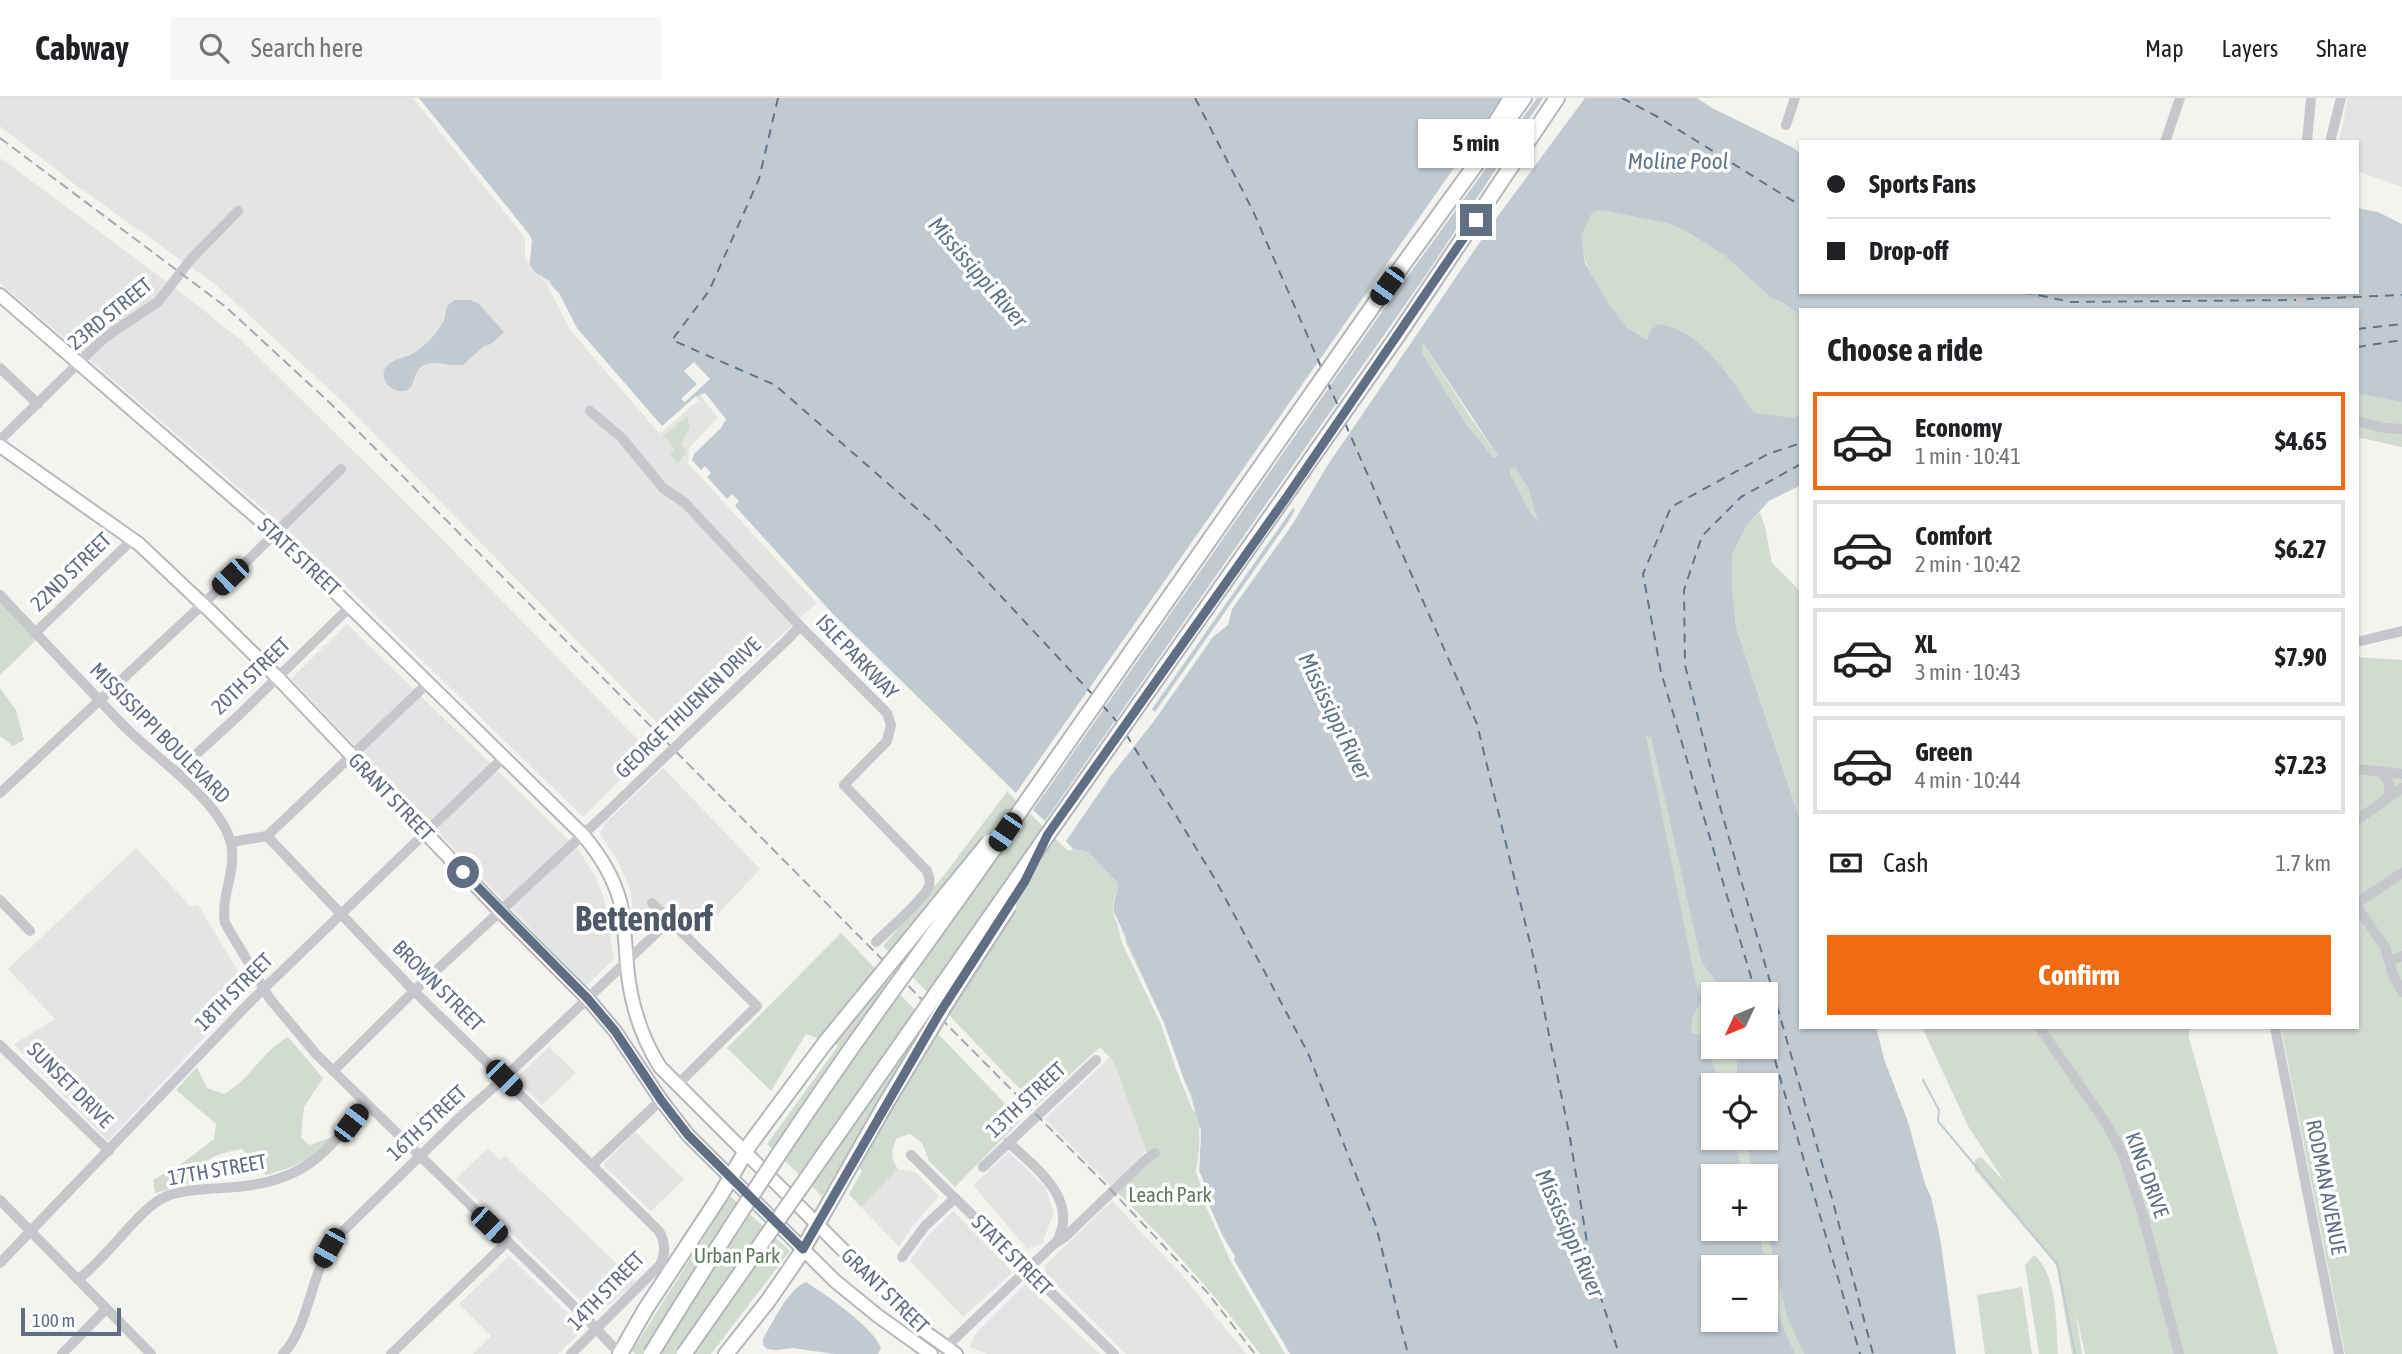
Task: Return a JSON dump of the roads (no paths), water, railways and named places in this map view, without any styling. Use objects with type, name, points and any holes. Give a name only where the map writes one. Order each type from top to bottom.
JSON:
[{"type":"highway","points":[[1461,185],[1511,98]]},
{"type":"highway","points":[[651,1354],[734,1221],[881,1006],[1365,317],[1524,98]]},
{"type":"highway","points":[[684,1354],[1286,498],[1557,98]]},
{"type":"highway","points":[[1523,151],[1567,98]]},
{"type":"highway","points":[[620,1354],[731,1178],[744,1152],[794,1082],[972,861],[1020,811]]},
{"type":"highway","points":[[726,1354],[768,1301],[803,1249],[957,985],[1025,881],[1048,834]]},
{"type":"main road","name":"STATE STREET","points":[[0,295],[275,534],[583,835],[604,863],[616,889],[623,917],[627,962]]},
{"type":"main road","name":"GRANT STREET","points":[[0,446],[133,539],[203,604],[588,999],[615,1031],[688,1135],[859,1301],[942,1352]]},
{"type":"main road","name":"GRANT STREET","points":[[627,962],[634,1010],[644,1037],[660,1067],[942,1352]]},
{"type":"street","points":[[1786,125],[1795,98]]},
{"type":"street","points":[[2166,140],[2180,98]]},
{"type":"street","points":[[2307,140],[2311,98]]},
{"type":"street","points":[[2331,140],[2341,98]]},
{"type":"street","name":"23RD STREET","points":[[0,440],[117,329],[158,302],[191,259],[239,211]]},
{"type":"street","points":[[0,368],[38,404]]},
{"type":"street","name":"ISLE PARKWAY","points":[[590,411],[622,438],[663,488],[685,503],[800,626],[887,713],[891,725],[887,741],[844,785],[927,871],[930,880],[929,888],[876,942]]},
{"type":"street","points":[[2359,422],[2402,429]]},
{"type":"street","points":[[0,793],[203,604],[341,469]]},
{"type":"street","name":"22ND STREET","points":[[36,633],[133,539]]},
{"type":"street","name":"MISSISSIPPI BOULEVARD","points":[[0,595],[136,738],[177,772],[214,812],[231,842]]},
{"type":"street","name":"20TH STREET","points":[[177,772],[351,606]]},
{"type":"street","name":"GEORGE THUENEN DRIVE","points":[[583,835],[800,626]]},
{"type":"street","points":[[2359,642],[2402,631]]},
{"type":"street","points":[[428,682],[267,836],[231,842],[232,856],[222,910],[225,923],[263,989],[316,1054],[620,1354]]},
{"type":"street","name":"18TH STREET","points":[[0,1263],[263,989],[504,757]]},
{"type":"street","points":[[2359,769],[2402,774]]},
{"type":"street","points":[[2380,771],[2388,778],[2390,793],[2386,800]]},
{"type":"street","points":[[2359,819],[2402,788]]},
{"type":"street","points":[[333,1071],[414,991],[583,835]]},
{"type":"street","name":"BROWN STREET","points":[[267,836],[414,991],[659,1231],[664,1252]]},
{"type":"street","points":[[2359,904],[2402,873]]},
{"type":"street","points":[[0,900],[30,931]]},
{"type":"street","points":[[652,903],[757,1006],[677,1085]]},
{"type":"street","points":[[2359,908],[2385,947],[2393,975],[2402,992]]},
{"type":"street","name":"16TH STREET","points":[[283,1354],[290,1346],[300,1323],[320,1262],[329,1248],[419,1156],[670,920]]},
{"type":"street","points":[[2390,961],[2402,956]]},
{"type":"street","name":"KING DRIVE","points":[[2040,1029],[2106,1123],[2123,1155],[2143,1216],[2179,1354]]},
{"type":"street","name":"RODMAN AVENUE","points":[[2275,1029],[2339,1354]]},
{"type":"street","name":"SUNSET DRIVE","points":[[2,1046],[108,1151]]},
{"type":"street","name":"13TH STREET","points":[[982,1167],[1096,1060]]},
{"type":"street","points":[[592,1165],[661,1100]]},
{"type":"street","name":"17TH STREET","points":[[78,1280],[158,1201],[185,1191],[243,1186],[280,1179],[320,1157],[336,1142],[365,1103]]},
{"type":"street","points":[[1008,1142],[1050,1180],[1060,1197],[1062,1228],[1055,1243]]},
{"type":"street","points":[[942,1352],[1055,1243],[1155,1153]]},
{"type":"street","name":"STATE STREET","points":[[911,1155],[1114,1354]]},
{"type":"street","points":[[902,1257],[925,1226],[955,1198]]},
{"type":"street","points":[[0,1200],[152,1354]]},
{"type":"street","points":[[1062,1210],[1082,1220]]},
{"type":"street","points":[[391,1354],[507,1242]]},
{"type":"street","name":"14TH STREET","points":[[571,1354],[652,1275],[662,1262],[664,1252]]},
{"type":"street","points":[[62,1354],[106,1309]]},
{"type":"water","points":[[416,98],[1697,98],[1799,153],[1799,294],[2359,294],[2359,208],[2378,212],[2402,224],[2402,402],[2359,394],[2359,308],[1799,308],[1799,315],[1782,302],[1771,298],[1724,255],[1684,230],[1666,223],[1601,210],[1592,213],[1581,236],[1585,263],[1603,295],[1629,329],[1647,340],[1651,330],[1658,324],[1688,335],[1725,371],[1754,413],[1793,418],[1799,415],[1799,486],[1769,501],[1747,525],[1732,555],[1732,586],[1736,627],[1799,817],[1799,1029],[1879,1029],[1897,1093],[1920,1153],[1937,1217],[1957,1354],[1804,1354],[1787,1318],[1778,1279],[1778,1255],[1772,1255],[1769,1241],[1778,1241],[1778,1164],[1751,1164],[1748,1150],[1778,1150],[1778,1073],[1737,1073],[1737,1059],[1778,1059],[1778,982],[1717,982],[1701,962],[1651,738],[1646,736],[1701,998],[1693,1016],[1691,1033],[1701,1035],[1701,1059],[1712,1059],[1716,1073],[1701,1073],[1701,1150],[1737,1150],[1741,1164],[1701,1164],[1701,1241],[1761,1241],[1764,1255],[1701,1255],[1701,1332],[1778,1332],[1778,1311],[1795,1354],[1290,1354],[1234,1260],[1206,1198],[1199,1171],[1201,1130],[1164,1023],[1114,912],[1118,883],[1088,852],[1069,847],[832,615],[690,460],[693,448],[723,418],[701,394],[661,430],[573,328],[549,280],[536,273],[530,264],[528,238]],"holes":[[[1423,343],[1498,456],[1493,457],[1464,421],[1422,353]],[[1515,468],[1528,488],[1538,522],[1510,475],[1510,470]]]},
{"type":"water","points":[[455,300],[478,303],[504,332],[463,365],[425,364],[418,370],[410,388],[403,391],[394,390],[385,380],[384,371],[388,364],[410,355],[430,340],[444,320],[448,305]]},
{"type":"water","points":[[806,1282],[849,1312],[870,1332],[881,1349],[878,1354],[834,1354],[793,1348],[776,1350],[767,1349],[763,1345],[763,1339],[787,1298]]},
{"type":"waterway","points":[[1923,1080],[1939,1110],[1938,1121],[2058,1265],[2075,1354]]},
{"type":"railway","points":[[0,138],[226,307],[331,404],[1112,1191],[1207,1292],[1255,1354]]},
{"type":"district","name":"Bettendorf","points":[[644,919]]},
{"type":"water label","name":"Moline Pool","points":[[1678,161]]},
{"type":"water label","name":"Mississippi River","points":[[978,272]]},
{"type":"water label","name":"Mississippi River","points":[[1335,716]]},
{"type":"water label","name":"Mississippi River","points":[[1570,1233]]},
{"type":"park label","name":"Leach Park","points":[[1170,1195]]},
{"type":"park label","name":"Urban Park","points":[[737,1256]]}]
